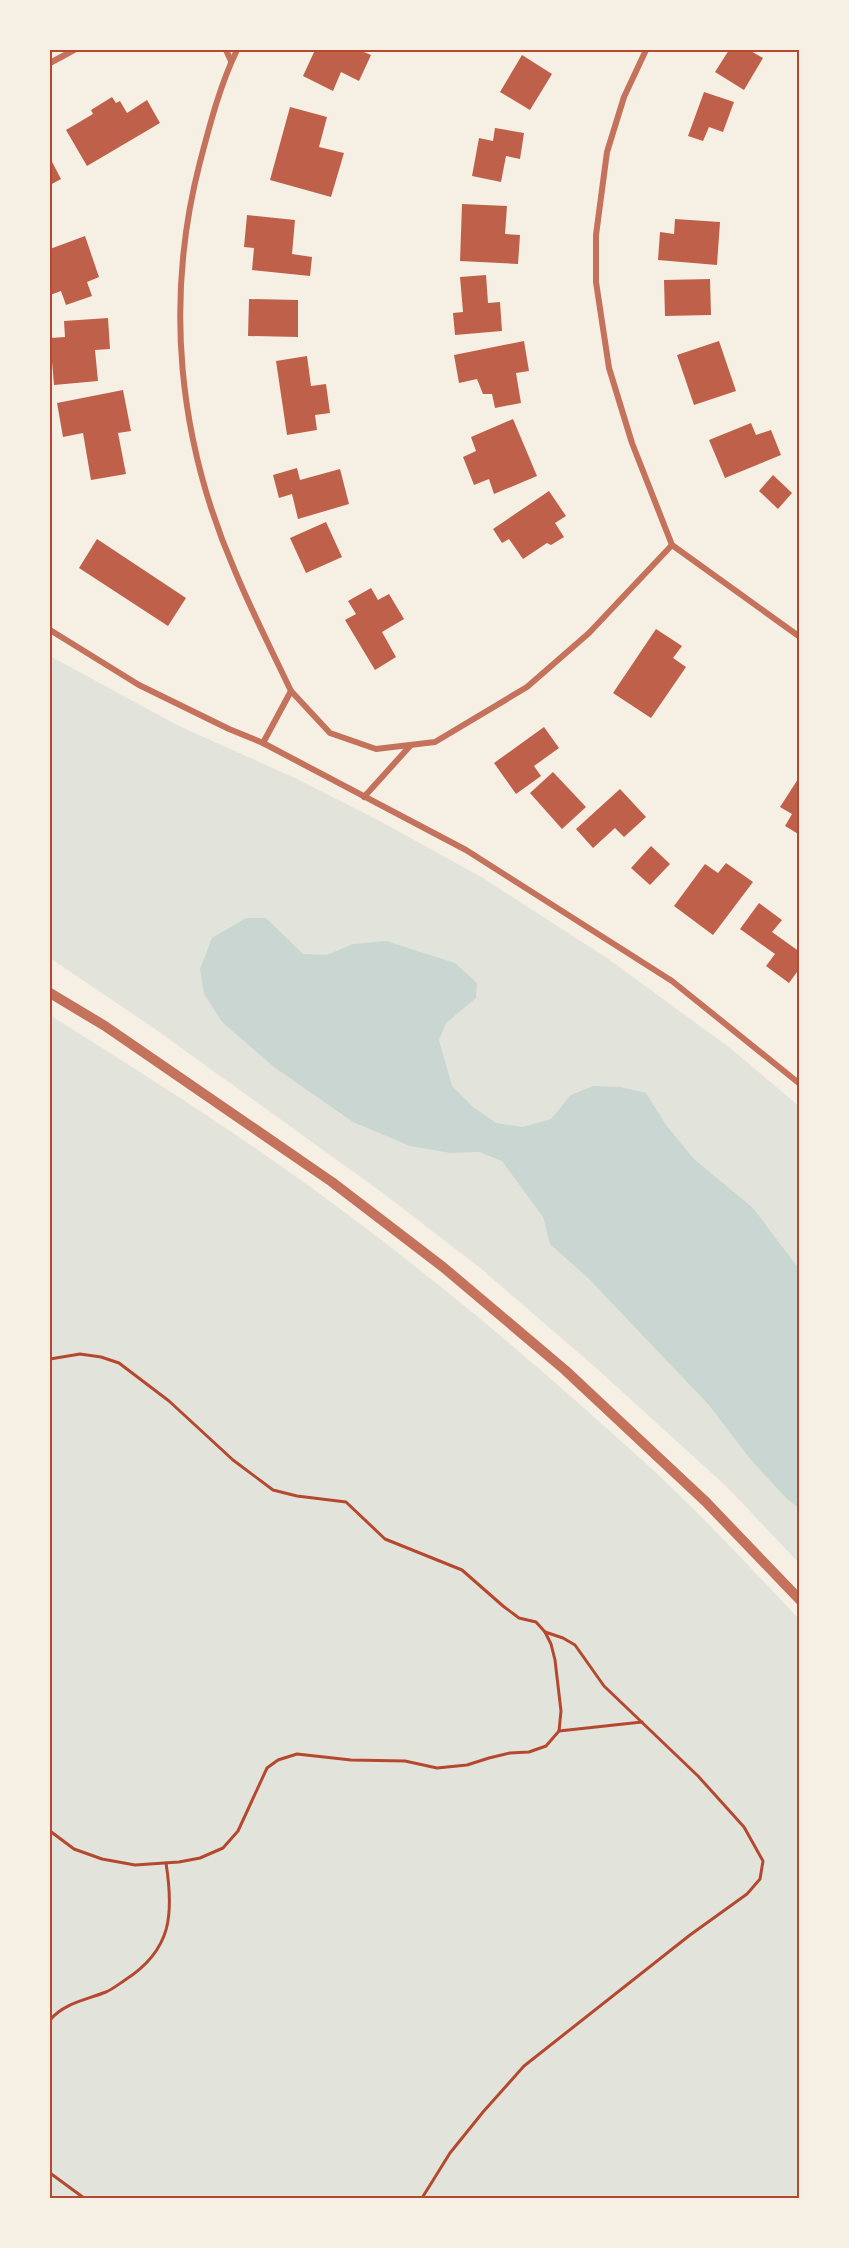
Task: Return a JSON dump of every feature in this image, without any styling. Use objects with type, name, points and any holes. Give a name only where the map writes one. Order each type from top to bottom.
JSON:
[{"type":"street","points":[[50,63],[74,50]]},
{"type":"street","points":[[226,50],[231,61]]},
{"type":"street","points":[[237,50],[213,113],[189,202],[179,285],[180,352],[190,433],[208,499],[234,570],[291,691],[330,733],[376,749],[435,742],[527,687],[589,633],[672,545]]},
{"type":"street","points":[[646,50],[624,97],[607,152],[596,235],[596,282],[609,368],[632,443],[672,545],[800,637]]},
{"type":"street","points":[[50,630],[139,685],[263,743],[466,850],[672,981],[800,1084]]},
{"type":"street","points":[[263,743],[291,691]]},
{"type":"street","points":[[364,797],[411,745]]},
{"type":"street","points":[[50,993],[105,1026],[332,1182],[443,1267],[565,1370],[706,1502],[800,1600]]},
{"type":"path","points":[[50,1359],[80,1354],[119,1363],[169,1401],[233,1460],[273,1490],[297,1496],[346,1502],[385,1539],[462,1570],[502,1606],[519,1618],[536,1622],[545,1632],[555,1660],[561,1711],[559,1731],[546,1746],[529,1752],[510,1753],[489,1758],[468,1765],[437,1768],[405,1761],[351,1760],[297,1754],[278,1760],[267,1768],[238,1831],[223,1848],[200,1858],[135,1865],[102,1860],[74,1849],[50,1832]]},
{"type":"path","points":[[422,2199],[450,2153],[524,2066],[690,1935],[747,1894],[760,1879],[763,1861],[744,1827],[698,1776],[604,1686],[575,1645],[545,1632]]},
{"type":"path","points":[[559,1731],[642,1722]]},
{"type":"path","points":[[50,2020],[58,2010],[108,1990],[128,1978],[159,1949],[169,1922],[170,1888],[166,1863]]},
{"type":"path","points":[[50,2173],[84,2199]]},
{"type":"shaded area","points":[[50,656],[177,725],[297,779],[376,819],[483,878],[607,958],[730,1048],[799,1106],[799,1563],[728,1488],[595,1367],[479,1267],[380,1191],[152,1027],[50,958]]},
{"type":"shaded area","points":[[246,918],[266,918],[303,954],[327,955],[353,944],[386,941],[455,963],[477,983],[476,998],[446,1023],[439,1040],[452,1086],[472,1106],[496,1123],[522,1127],[551,1119],[571,1095],[593,1086],[621,1087],[646,1093],[666,1125],[694,1159],[753,1208],[799,1269],[799,1508],[787,1499],[751,1460],[708,1404],[589,1279],[550,1244],[543,1217],[502,1161],[479,1152],[450,1153],[410,1146],[353,1122],[274,1067],[222,1022],[204,994],[200,969],[212,938]]},
{"type":"shaded area","points":[[50,1015],[181,1098],[277,1163],[437,1284],[562,1388],[642,1460],[702,1518],[799,1619],[799,2198],[50,2198]]},
{"type":"building","points":[[315,50],[359,50],[371,55],[359,81],[341,72],[333,91],[303,76]]},
{"type":"building","points":[[729,50],[749,50],[763,58],[744,90],[715,72]]},
{"type":"building","points":[[522,55],[552,74],[530,110],[500,92]]},
{"type":"building","points":[[704,92],[734,102],[723,132],[709,127],[703,141],[688,136]]},
{"type":"building","points":[[112,97],[116,103],[120,101],[127,113],[147,100],[160,123],[87,166],[66,130],[93,114],[91,110]]},
{"type":"building","points":[[290,107],[327,117],[319,147],[344,153],[331,197],[270,180]]},
{"type":"building","points":[[495,128],[524,133],[520,159],[506,156],[501,182],[472,176],[479,138],[493,141]]},
{"type":"building","points":[[50,158],[61,179],[50,185]]},
{"type":"building","points":[[462,204],[507,206],[505,234],[520,235],[518,264],[460,261]]},
{"type":"building","points":[[247,215],[295,220],[292,254],[312,257],[310,276],[252,270],[254,248],[244,247]]},
{"type":"building","points":[[675,219],[720,222],[717,265],[658,260],[660,232],[674,234]]},
{"type":"building","points":[[85,236],[99,277],[87,282],[92,296],[66,305],[61,291],[50,295],[50,249]]},
{"type":"building","points":[[486,275],[488,303],[500,302],[502,331],[455,335],[453,313],[463,312],[460,277]]},
{"type":"building","points":[[710,279],[711,315],[665,316],[664,280]]},
{"type":"building","points":[[249,299],[298,300],[298,337],[248,336]]},
{"type":"building","points":[[108,318],[110,349],[95,350],[98,381],[54,385],[50,338],[65,337],[64,321]]},
{"type":"building","points":[[524,341],[529,371],[516,373],[521,403],[495,408],[492,394],[483,394],[477,379],[459,383],[454,355]]},
{"type":"building","points":[[719,341],[736,391],[694,405],[677,355]]},
{"type":"building","points":[[307,356],[311,386],[326,384],[330,413],[315,415],[317,430],[287,435],[276,361]]},
{"type":"building","points":[[123,390],[131,431],[118,433],[126,474],[91,480],[83,433],[63,437],[57,403]]},
{"type":"building","points":[[513,419],[537,476],[494,494],[489,479],[474,485],[463,457],[476,451],[471,437]]},
{"type":"building","points":[[751,423],[756,435],[771,430],[781,455],[725,478],[709,440]]},
{"type":"building","points":[[297,468],[300,480],[340,469],[349,504],[298,519],[292,494],[279,498],[273,475]]},
{"type":"building","points":[[773,475],[792,493],[778,509],[759,491]]},
{"type":"building","points":[[549,491],[566,516],[555,523],[564,537],[551,545],[547,543],[523,559],[509,539],[502,543],[493,529]]},
{"type":"building","points":[[326,522],[342,557],[306,573],[290,538]]},
{"type":"building","points":[[97,539],[186,598],[168,626],[79,568]]},
{"type":"building","points":[[371,588],[378,600],[389,594],[404,619],[382,632],[396,657],[375,670],[345,620],[356,614],[348,601]]},
{"type":"building","points":[[656,629],[682,646],[673,658],[686,667],[651,718],[613,693]]},
{"type":"building","points":[[544,727],[559,748],[534,766],[541,776],[516,794],[494,763]]},
{"type":"building","points":[[553,772],[586,807],[562,829],[530,793]]},
{"type":"building","points":[[800,776],[800,835],[785,826],[792,814],[780,807]]},
{"type":"building","points":[[620,789],[646,817],[624,837],[615,828],[593,848],[576,829]]},
{"type":"building","points":[[651,846],[670,864],[650,885],[631,868]]},
{"type":"building","points":[[726,863],[753,882],[713,935],[674,906],[705,864],[718,873]]},
{"type":"building","points":[[759,903],[782,920],[772,932],[800,952],[800,968],[789,983],[766,966],[775,954],[740,929]]}]
